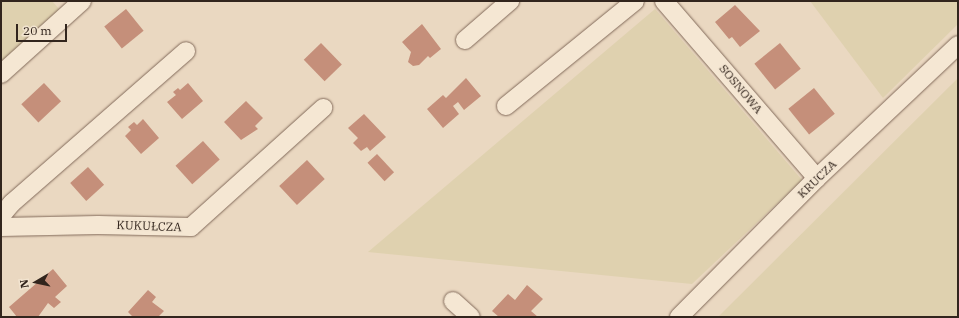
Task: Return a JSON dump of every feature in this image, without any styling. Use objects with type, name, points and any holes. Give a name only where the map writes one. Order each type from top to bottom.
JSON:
[{"type":"street","points":[[1,74],[82,1]]},
{"type":"street","points":[[464,40],[510,1]]},
{"type":"street","points":[[506,106],[635,1]]},
{"type":"street","name":"SOSNOWA","points":[[664,1],[817,178]]},
{"type":"street","name":"KRUCZA","points":[[679,317],[817,178],[958,44]]},
{"type":"street","points":[[1,216],[12,203],[186,51]]},
{"type":"street","name":"KUKUŁCZA","points":[[1,228],[98,224],[191,227],[323,108]]},
{"type":"street","points":[[453,301],[471,317]]},
{"type":"shaded area","points":[[1,1],[52,1],[60,10],[1,63]]},
{"type":"shaded area","points":[[810,1],[958,1],[958,24],[883,98]]},
{"type":"shaded area","points":[[655,9],[802,180],[692,284],[368,252]]},
{"type":"shaded area","points":[[958,78],[958,317],[718,317]]},
{"type":"building","points":[[735,5],[760,31],[740,47],[732,37],[729,39],[715,22]]},
{"type":"building","points":[[126,9],[144,31],[122,48],[104,27]]},
{"type":"building","points":[[422,24],[441,49],[430,58],[428,56],[419,65],[413,66],[408,62],[411,52],[402,42]]},
{"type":"building","points":[[321,43],[342,65],[325,81],[304,60]]},
{"type":"building","points":[[780,43],[801,69],[775,89],[754,64]]},
{"type":"building","points":[[466,78],[481,96],[464,110],[458,102],[453,106],[459,114],[443,128],[427,109],[443,95],[446,98]]},
{"type":"building","points":[[44,83],[61,101],[38,122],[21,104]]},
{"type":"building","points":[[188,83],[203,101],[182,119],[167,102],[176,95],[173,92],[178,88],[180,90]]},
{"type":"building","points":[[814,88],[835,114],[809,134],[788,109]]},
{"type":"building","points":[[246,101],[263,118],[255,126],[258,129],[241,140],[224,122]]},
{"type":"building","points":[[364,114],[386,137],[370,151],[367,147],[361,151],[353,143],[358,138],[348,128]]},
{"type":"building","points":[[143,119],[159,138],[141,154],[125,136],[131,130],[128,127],[134,122],[137,125]]},
{"type":"building","points":[[203,141],[220,160],[192,184],[176,166]]},
{"type":"building","points":[[377,154],[394,172],[385,181],[367,163]]},
{"type":"building","points":[[307,160],[325,179],[297,205],[279,186]]},
{"type":"building","points":[[88,167],[104,185],[86,201],[70,183]]},
{"type":"building","points":[[53,269],[67,286],[55,297],[61,302],[54,308],[48,303],[38,317],[17,317],[9,307]]},
{"type":"building","points":[[527,285],[543,299],[531,311],[538,317],[499,317],[492,311],[508,294],[515,300]]},
{"type":"building","points":[[148,290],[156,297],[152,302],[164,311],[158,317],[133,317],[128,312]]}]
